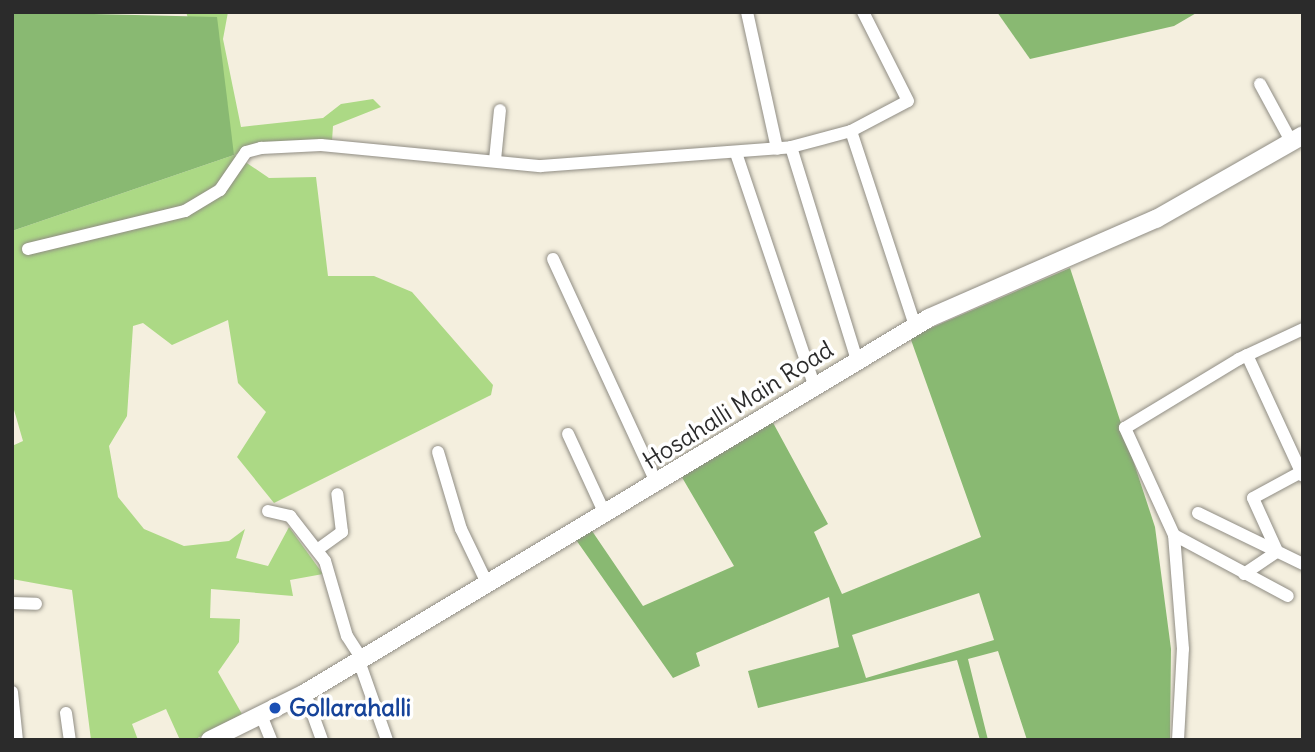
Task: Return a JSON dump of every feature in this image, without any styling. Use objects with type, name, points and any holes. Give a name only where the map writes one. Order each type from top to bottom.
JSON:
[{"type":"street","points":[[747,12],[777,149]]},
{"type":"street","points":[[28,249],[185,211],[220,190],[246,152],[261,148],[321,145],[541,166],[777,149],[851,131],[908,101],[863,12]]},
{"type":"street","points":[[1260,85],[1297,138]]},
{"type":"street","points":[[495,160],[500,110]]},
{"type":"street","points":[[851,131],[915,326]]},
{"type":"street","name":"Hosahalli Main Road","points":[[210,740],[305,692],[360,660],[657,484],[814,385],[915,326],[1156,219],[1297,138]]},
{"type":"street","points":[[791,147],[857,360]]},
{"type":"street","points":[[736,153],[814,385]]},
{"type":"street","points":[[553,259],[657,484]]},
{"type":"street","points":[[1178,740],[1183,649],[1174,535],[1125,428],[1247,355],[1303,329]]},
{"type":"street","points":[[1247,355],[1302,473],[1253,498],[1277,552]]},
{"type":"street","points":[[568,434],[605,514]]},
{"type":"street","points":[[438,452],[461,529],[487,583]]},
{"type":"street","points":[[317,550],[342,532],[337,494]]},
{"type":"street","points":[[268,511],[290,516],[317,550],[333,580],[347,636],[360,660],[387,740]]},
{"type":"street","points":[[1198,513],[1303,564]]},
{"type":"street","points":[[1174,535],[1288,596]]},
{"type":"street","points":[[1244,574],[1277,552]]},
{"type":"street","points":[[12,603],[36,604]]},
{"type":"street","points":[[12,692],[17,740]]},
{"type":"street","points":[[305,692],[322,740]]},
{"type":"street","points":[[66,713],[70,740]]},
{"type":"street","points":[[261,715],[271,740]]},
{"type":"green space","points":[[12,12],[217,17],[234,155],[12,231]]},
{"type":"green space","points":[[186,12],[228,12],[223,39],[241,127],[323,118],[341,104],[373,99],[381,107],[333,126],[332,141],[248,148],[235,155],[269,178],[316,177],[328,276],[374,276],[412,292],[493,385],[491,395],[274,503],[237,457],[266,412],[238,383],[228,320],[172,345],[143,323],[133,326],[127,416],[109,446],[118,497],[144,529],[184,546],[229,541],[245,529],[236,558],[268,566],[289,527],[323,574],[290,580],[293,596],[211,589],[210,618],[240,619],[239,642],[218,672],[242,714],[194,740],[180,740],[166,709],[132,724],[138,740],[91,740],[72,590],[12,579],[12,446],[23,441],[12,403],[12,231],[234,155]]},
{"type":"green space","points":[[997,12],[1198,12],[1174,26],[1030,59]]},
{"type":"green space","points":[[1070,268],[1155,527],[1171,649],[1170,740],[1027,740],[998,651],[968,659],[988,740],[980,740],[957,660],[758,708],[748,671],[839,647],[829,597],[696,653],[700,666],[673,678],[574,537],[590,528],[643,606],[734,566],[680,474],[771,419],[828,524],[814,532],[842,594],[981,537],[910,337]],"holes":[[[979,593],[994,640],[866,678],[852,635]]]},
{"type":"place","name":"Gollarahalli","points":[[275,708]]}]
